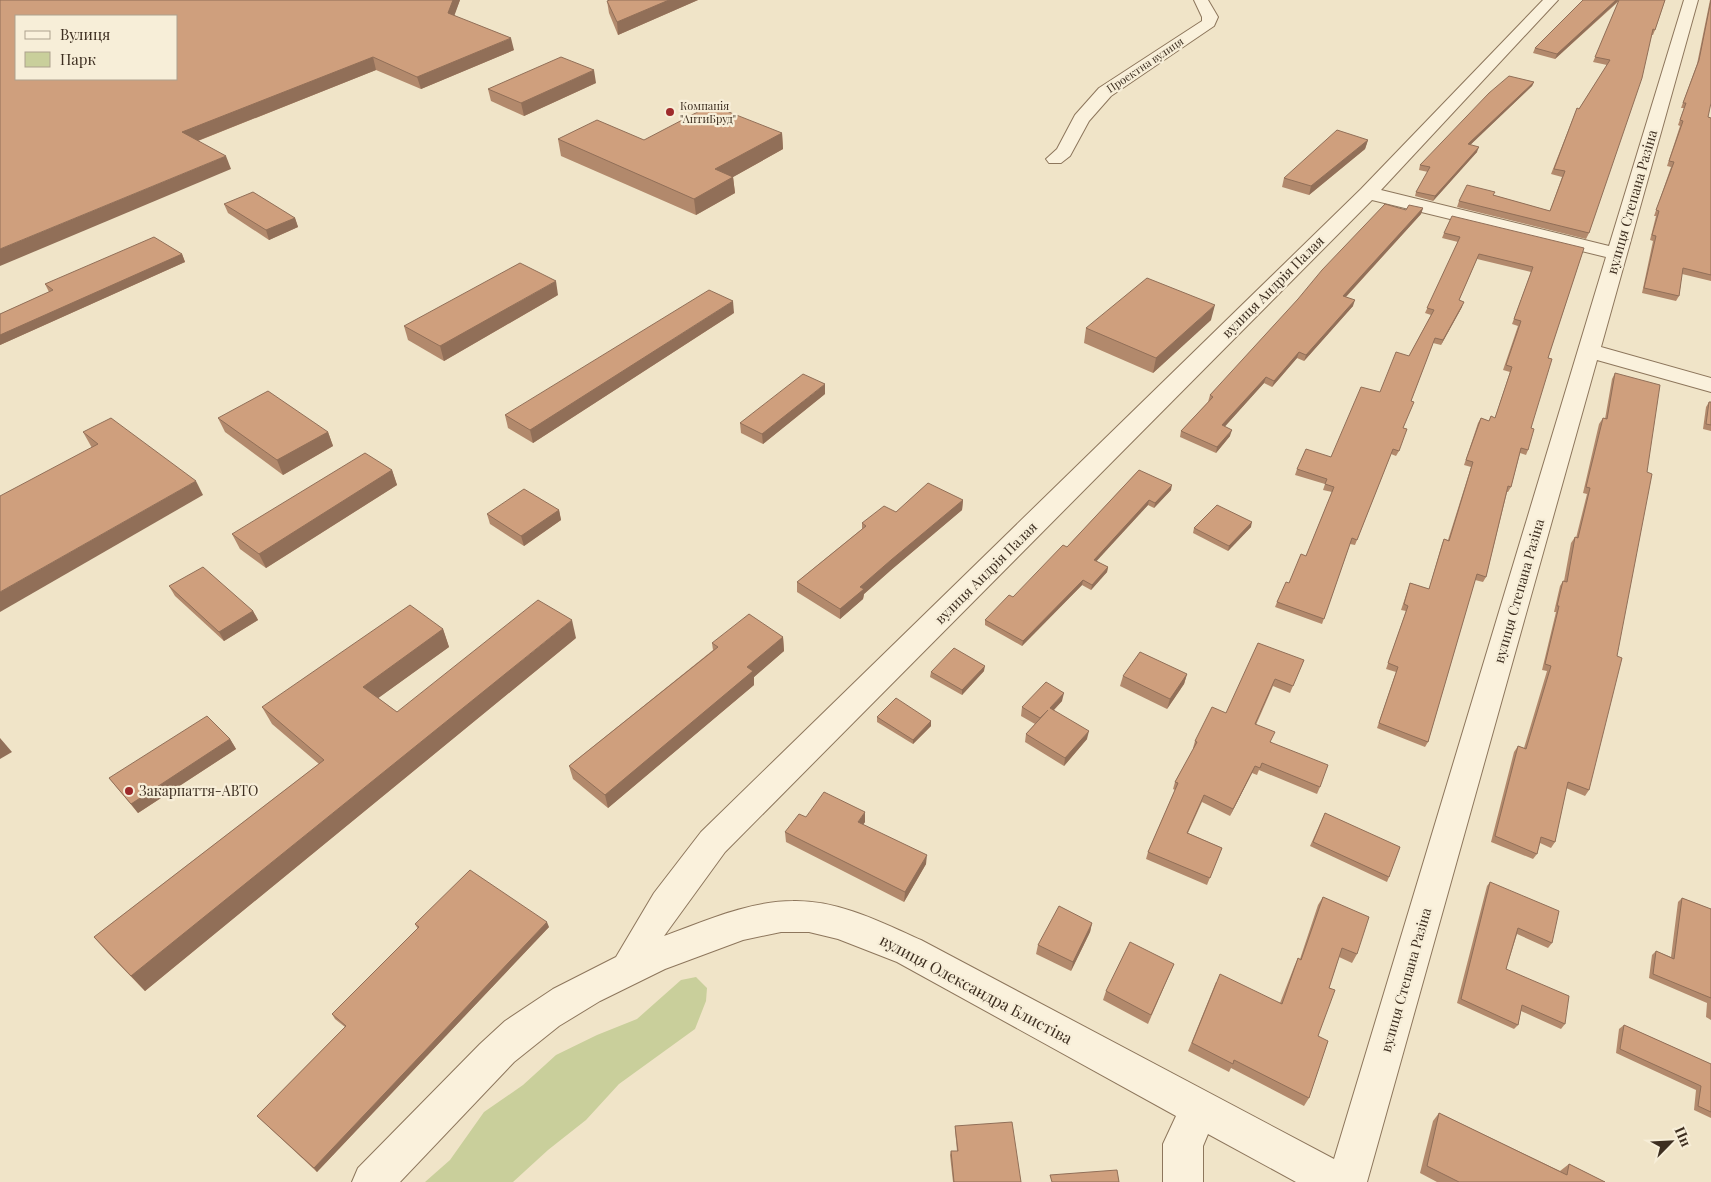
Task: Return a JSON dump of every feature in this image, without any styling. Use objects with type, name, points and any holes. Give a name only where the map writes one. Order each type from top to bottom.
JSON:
[{"type":"street","name":"Проектна вулиця","points":[[1055,159],[1064,152],[1081,119],[1105,92],[1209,23],[1210,17],[1201,0]]},
{"type":"street","name":"вулиця Андрія Палая","points":[[627,971],[645,933],[672,892],[713,842],[1368,192],[1551,0]]},
{"type":"street","name":"вулиця Степана Разіна","points":[[1347,1182],[1691,0]]},
{"type":"street","points":[[1368,192],[1617,254]]},
{"type":"street","points":[[1588,351],[1711,385]]},
{"type":"street","name":"вулиця Олександра Блистіва","points":[[372,1182],[497,1053],[526,1028],[563,1003],[670,950],[731,928],[768,919],[795,916],[830,922],[865,932],[909,950],[1336,1182]]},
{"type":"street","points":[[1183,1182],[1183,1144],[1200,1109]]},
{"type":"green space","points":[[696,977],[707,988],[706,1001],[695,1029],[619,1084],[586,1120],[548,1150],[513,1182],[425,1182],[450,1160],[484,1112],[523,1085],[556,1055],[597,1035],[637,1019],[681,980]]},
{"type":"building","points":[[0,0],[453,0],[448,13],[511,38],[417,77],[373,57],[182,132],[226,156],[0,249]]},
{"type":"building","points":[[669,0],[617,22],[607,1]]},
{"type":"building","points":[[1583,0],[1616,0],[1557,54],[1535,48]]},
{"type":"building","points":[[1619,0],[1665,0],[1655,30],[1653,29],[1642,78],[1589,233],[1459,201],[1467,185],[1495,192],[1493,195],[1550,211],[1565,171],[1554,169],[1577,108],[1579,109],[1610,60],[1595,57]]},
{"type":"building","points":[[1711,0],[1711,103],[1708,117],[1711,118],[1711,275],[1683,268],[1679,296],[1644,288],[1656,236],[1652,235],[1659,211],[1656,210],[1674,162],[1669,161],[1683,121],[1680,120],[1686,103],[1683,103],[1699,60]]},
{"type":"building","points":[[561,57],[594,70],[521,103],[488,89]]},
{"type":"building","points":[[1509,76],[1534,82],[1468,144],[1479,147],[1435,196],[1416,192],[1430,167],[1420,165],[1489,93]]},
{"type":"building","points":[[711,105],[782,133],[715,169],[733,177],[694,199],[558,139],[597,120],[644,140]]},
{"type":"building","points":[[1337,130],[1368,140],[1311,186],[1284,178]]},
{"type":"building","points":[[253,192],[295,218],[266,230],[224,204]]},
{"type":"building","points":[[1385,204],[1406,210],[1409,205],[1423,208],[1343,296],[1355,300],[1306,355],[1299,352],[1274,381],[1266,377],[1222,425],[1232,430],[1217,447],[1181,431],[1213,397],[1210,395],[1322,270]]},
{"type":"building","points":[[1452,216],[1584,248],[1548,358],[1552,359],[1531,428],[1534,429],[1528,450],[1521,448],[1511,487],[1508,486],[1486,577],[1477,574],[1428,742],[1379,723],[1398,667],[1388,663],[1408,606],[1404,604],[1410,583],[1429,589],[1444,539],[1449,541],[1473,462],[1466,460],[1481,418],[1489,421],[1491,416],[1495,418],[1512,367],[1506,365],[1521,321],[1514,319],[1533,267],[1479,254],[1459,300],[1464,302],[1443,340],[1435,338],[1411,401],[1414,402],[1403,428],[1407,429],[1399,451],[1393,449],[1357,540],[1352,538],[1324,619],[1277,602],[1286,582],[1289,583],[1301,554],[1306,556],[1334,487],[1325,484],[1327,479],[1297,469],[1306,449],[1331,457],[1361,387],[1380,392],[1396,352],[1409,356],[1434,310],[1427,308],[1460,237],[1444,233]]},
{"type":"building","points":[[154,237],[182,254],[0,335],[0,314],[53,290],[45,284]]},
{"type":"building","points":[[520,263],[556,281],[440,346],[404,326]]},
{"type":"building","points":[[1147,278],[1215,305],[1156,358],[1086,328]]},
{"type":"building","points":[[709,290],[733,301],[530,430],[505,415]]},
{"type":"building","points":[[1615,373],[1660,385],[1647,472],[1652,474],[1617,656],[1622,658],[1589,790],[1568,782],[1555,842],[1541,837],[1537,854],[1495,836],[1518,746],[1526,749],[1551,666],[1545,664],[1559,606],[1557,606],[1563,581],[1567,582],[1575,537],[1578,538],[1590,488],[1586,487],[1603,418],[1607,419]]},
{"type":"building","points":[[803,374],[825,384],[762,434],[740,423]]},
{"type":"building","points":[[268,391],[328,432],[277,460],[218,418]]},
{"type":"building","points":[[1709,402],[1711,402],[1711,425],[1706,424]]},
{"type":"building","points":[[111,418],[196,481],[0,592],[0,496],[98,444],[83,432]]},
{"type":"building","points":[[365,453],[392,470],[259,554],[232,534]]},
{"type":"building","points":[[1139,470],[1172,485],[1155,503],[1149,500],[1094,560],[1108,567],[1092,585],[1083,580],[1023,641],[985,620],[1009,595],[1013,597],[1063,545],[1067,547]]},
{"type":"building","points":[[928,483],[963,500],[860,587],[864,589],[840,609],[797,582],[866,526],[862,523],[884,506],[896,512]]},
{"type":"building","points":[[524,489],[559,510],[521,536],[487,514]]},
{"type":"building","points":[[1217,505],[1252,522],[1229,546],[1194,528]]},
{"type":"building","points":[[203,567],[253,611],[219,632],[169,586]]},
{"type":"building","points":[[538,600],[572,620],[131,976],[94,937],[324,760],[262,707],[410,605],[443,629],[363,687],[397,712]]},
{"type":"building","points":[[749,614],[783,637],[747,667],[753,671],[605,795],[569,766],[718,647],[712,643]]},
{"type":"building","points":[[1258,643],[1304,660],[1293,686],[1275,679],[1255,724],[1275,732],[1270,742],[1328,765],[1320,787],[1262,763],[1260,768],[1255,766],[1233,809],[1204,795],[1187,833],[1222,848],[1210,878],[1148,852],[1178,783],[1175,782],[1197,742],[1195,741],[1212,707],[1226,713]]},
{"type":"building","points":[[954,648],[985,666],[962,690],[931,672]]},
{"type":"building","points":[[1140,652],[1187,674],[1170,699],[1123,676]]},
{"type":"building","points":[[1046,682],[1064,693],[1050,708],[1089,731],[1065,758],[1026,734],[1048,710],[1040,718],[1022,707]]},
{"type":"building","points":[[896,698],[931,721],[913,740],[877,717]]},
{"type":"building","points":[[207,716],[230,739],[131,804],[109,778]]},
{"type":"building","points":[[824,792],[865,812],[858,822],[927,855],[905,892],[785,832],[799,814],[806,817]]},
{"type":"building","points":[[1325,813],[1400,847],[1389,877],[1313,842]]},
{"type":"building","points":[[470,870],[547,922],[314,1168],[257,1116],[346,1026],[332,1014],[419,927],[415,924]]},
{"type":"building","points":[[1490,882],[1559,911],[1552,943],[1518,928],[1506,969],[1569,996],[1565,1024],[1522,1005],[1518,1025],[1461,999]]},
{"type":"building","points":[[1323,897],[1369,917],[1357,954],[1342,948],[1329,988],[1335,990],[1318,1036],[1328,1041],[1309,1098],[1234,1060],[1233,1064],[1192,1043],[1220,974],[1282,1004],[1298,958],[1301,960]]},
{"type":"building","points":[[1682,898],[1711,909],[1711,998],[1653,974],[1656,951],[1674,959]]},
{"type":"building","points":[[1059,906],[1092,923],[1073,962],[1038,945]]},
{"type":"building","points":[[1130,942],[1174,964],[1151,1015],[1106,991]]},
{"type":"building","points":[[1624,1025],[1711,1064],[1711,1112],[1698,1106],[1701,1086],[1620,1049]]},
{"type":"building","points":[[1439,1113],[1567,1175],[1569,1164],[1605,1182],[1459,1182],[1427,1166]]},
{"type":"building","points":[[1012,1122],[1021,1182],[954,1182],[951,1151],[958,1151],[955,1126]]},
{"type":"building","points":[[1117,1170],[1119,1182],[1052,1182],[1050,1175]]},
{"type":"place","name":"Компанія \"АнтиБруд\"","points":[[670,112]]},
{"type":"place","name":"Закарпаття-АВТО","points":[[129,791]]}]
